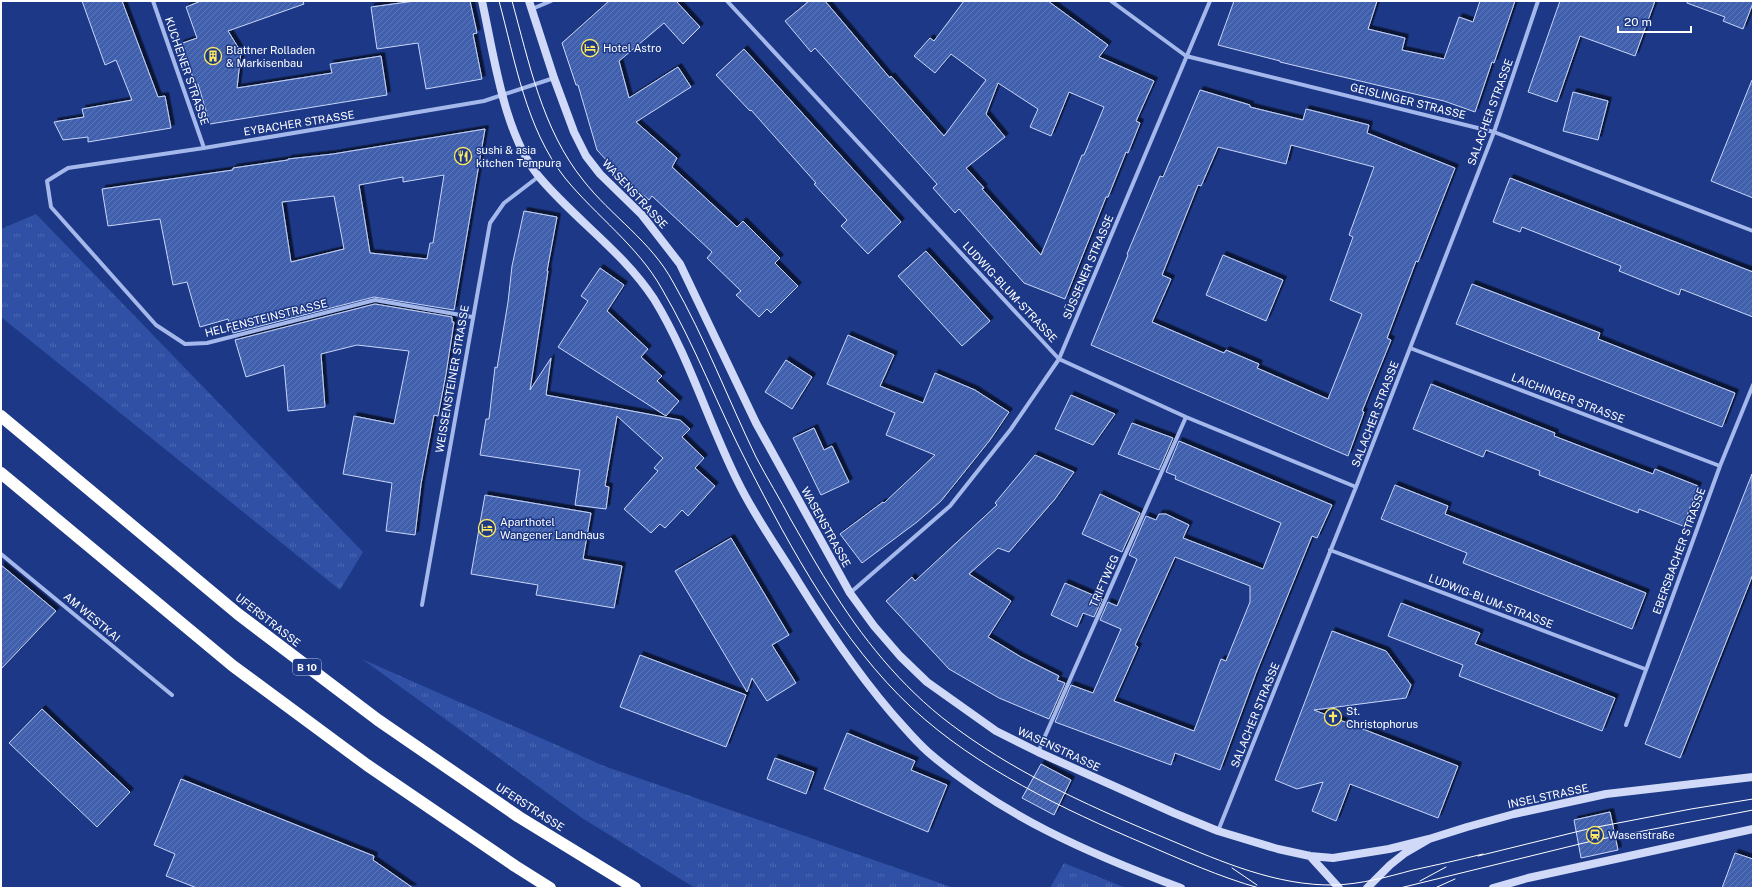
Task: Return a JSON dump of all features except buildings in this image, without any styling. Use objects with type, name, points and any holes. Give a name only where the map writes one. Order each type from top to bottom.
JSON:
[{"type":"highway","name":"UFERSTRASSE","points":[[1,416],[238,614],[378,720],[519,817],[635,888]]},
{"type":"highway","points":[[1,473],[233,666],[367,765],[515,866],[550,888]]},
{"type":"street","name":"KUCHENER STRASSE","points":[[153,1],[204,148]]},
{"type":"street","points":[[482,1],[503,96],[514,134],[538,177],[570,210],[609,244],[632,270],[654,300],[674,338],[738,483],[833,638],[882,703],[925,750],[976,790],[996,803],[1059,838],[1181,888]]},
{"type":"street","points":[[531,5],[551,1]]},
{"type":"street","name":"LUDWIG-BLUM-STRASSE","points":[[727,1],[1059,359],[1186,416],[1356,487]]},
{"type":"street","name":"GEISLINGER STRASSE","points":[[1111,1],[1186,56],[1494,132],[1753,231]]},
{"type":"street","name":"SÜSSENER STRASSE","points":[[850,593],[950,506],[1011,429],[1059,359],[1210,1]]},
{"type":"street","name":"SALACHER STRASSE","points":[[1218,831],[1356,487],[1494,132],[1538,1]]},
{"type":"street","name":"WASENSTRASSE","points":[[531,5],[554,78],[574,132],[586,156],[600,174],[642,215],[680,264],[756,423],[850,593],[874,626],[900,656],[927,682],[996,731],[1038,752],[1174,813],[1218,831],[1278,849],[1310,856],[1333,858],[1389,849],[1429,839]]},
{"type":"street","name":"EYBACHER STRASSE","points":[[47,181],[68,168],[204,148],[484,101],[554,78]]},
{"type":"street","name":"WEISSENSTEINER STRASSE","points":[[422,605],[472,317],[490,223],[504,203],[538,177]]},
{"type":"street","name":"HELFENSTEINSTRASSE","points":[[47,181],[51,207],[156,325],[185,344],[207,343],[375,300],[472,317]]},
{"type":"street","name":"LAICHINGER STRASSE","points":[[1410,348],[1720,466]]},
{"type":"street","name":"EBERSBACHER STRASSE","points":[[1626,725],[1645,668],[1720,466],[1753,385]]},
{"type":"street","name":"TRIFTWEG","points":[[1038,752],[1186,416]]},
{"type":"street","name":"LUDWIG-BLUM-STRASSE","points":[[1330,550],[1645,668]]},
{"type":"street","name":"AM WESTKAI","points":[[1,554],[172,695]]},
{"type":"street","name":"INSELSTRASSE","points":[[1367,888],[1390,865],[1429,839],[1514,814],[1606,794],[1753,777]]},
{"type":"street","points":[[1493,888],[1528,878],[1753,829]]},
{"type":"street","points":[[1310,856],[1338,888]]},
{"type":"green space","points":[[36,214],[363,552],[340,590],[1,317],[1,229]]},
{"type":"green space","points":[[362,659],[604,766],[954,888],[695,888],[582,818]]},
{"type":"green space","points":[[1064,863],[1126,888],[1050,888]]},
{"type":"tram line","points":[[499,1],[523,93],[540,138],[565,178],[629,245],[652,273],[674,310],[748,465],[800,562],[841,625],[863,654],[912,708],[938,730],[993,769],[1053,802],[1114,831],[1187,862],[1244,884],[1259,888]]},
{"type":"tram line","points":[[512,1],[538,94],[557,139],[569,160],[594,193],[642,241],[664,267],[696,325],[756,457],[829,585],[876,651],[907,686],[941,717],[984,748],[1062,792],[1116,817],[1210,856],[1271,877],[1313,884],[1335,885],[1355,883],[1374,880],[1483,854]]},
{"type":"tram line","points":[[1478,856],[1592,828],[1753,799]]},
{"type":"tram line","points":[[1400,888],[1596,840],[1753,810]]},
{"type":"tram line","points":[[1420,881],[1446,867]]},
{"type":"tram line","points":[[1232,868],[1257,885]]},
{"type":"tram line","points":[[1435,888],[1455,879]]},
{"type":"place","name":"Hotel Astro","points":[[590,48]]},
{"type":"place","name":"Blattner Rolladen & Markisenbau","points":[[213,56]]},
{"type":"place","name":"sushi & asia kitchen Tempura","points":[[463,156]]},
{"type":"place","name":"Aparthotel Wangener Landhaus","points":[[487,528]]},
{"type":"place","name":"St. Christophorus","points":[[1333,717]]},
{"type":"place","name":"Wasenstraße","points":[[1595,835]]}]
